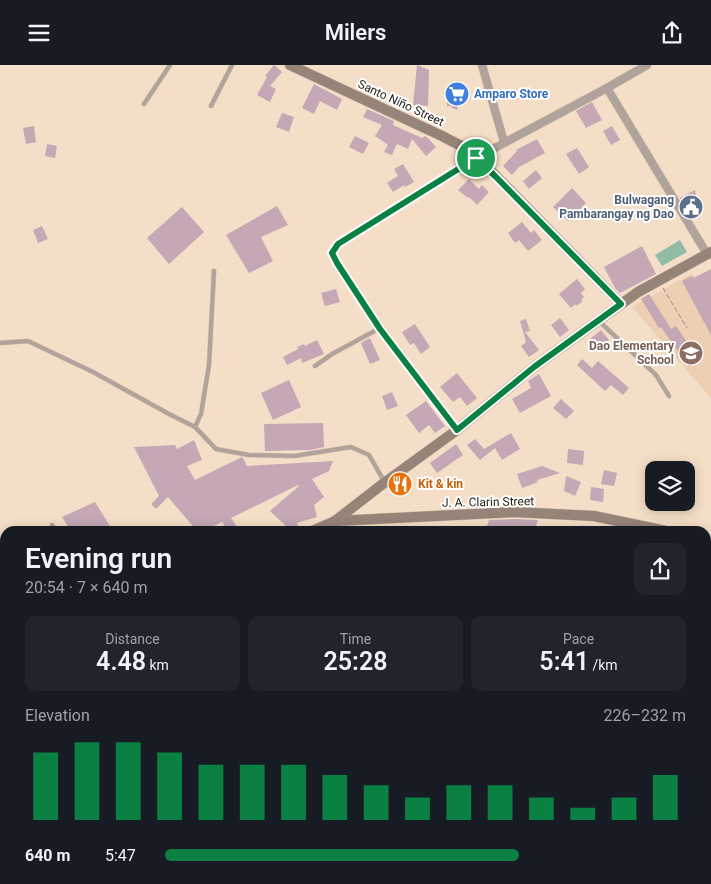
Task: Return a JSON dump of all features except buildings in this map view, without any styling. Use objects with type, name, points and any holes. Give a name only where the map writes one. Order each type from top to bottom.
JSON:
[{"type":"main road","name":"Santo Niño Street","points":[[290,65],[467,149],[621,304]]},
{"type":"main road","points":[[335,521],[457,430],[534,367],[621,304],[638,292],[709,253]]},
{"type":"main road","name":"J. A. Clarin Street","points":[[324,526],[335,521],[514,512],[594,516],[642,526]]},
{"type":"street","points":[[482,65],[504,143]]},
{"type":"street","points":[[457,430],[380,329],[332,253],[338,244],[476,158],[647,65]]},
{"type":"street","points":[[607,88],[709,253]]},
{"type":"lane","points":[[144,104],[170,65]]},
{"type":"lane","points":[[211,106],[232,65]]},
{"type":"lane","points":[[195,427],[201,414],[209,365],[214,271]]},
{"type":"lane","points":[[599,321],[656,375],[669,396]]},
{"type":"lane","points":[[315,366],[332,354],[380,329]]},
{"type":"lane","points":[[0,343],[28,341],[195,427],[216,449],[250,455],[294,456],[351,447],[370,455],[384,483]]},
{"type":"path","points":[[659,281],[688,328]]},
{"type":"shaded area","name":"Dao Elementary School","points":[[692,273],[711,306],[711,398],[632,307]]},
{"type":"green space","points":[[680,240],[687,252],[662,266],[655,255]]},
{"type":"place","name":"Amparo Store","points":[[457,94]]},
{"type":"place","name":"Bulwagang Pambarangay ng Dao","points":[[691,207]]},
{"type":"place","name":"Dao Elementary School","points":[[691,353]]},
{"type":"place","name":"Kit & kin","points":[[400,484]]},
{"type":"route","points":[[476,158],[621,304],[534,367],[457,430],[380,329],[332,253],[338,244],[476,158]]}]
